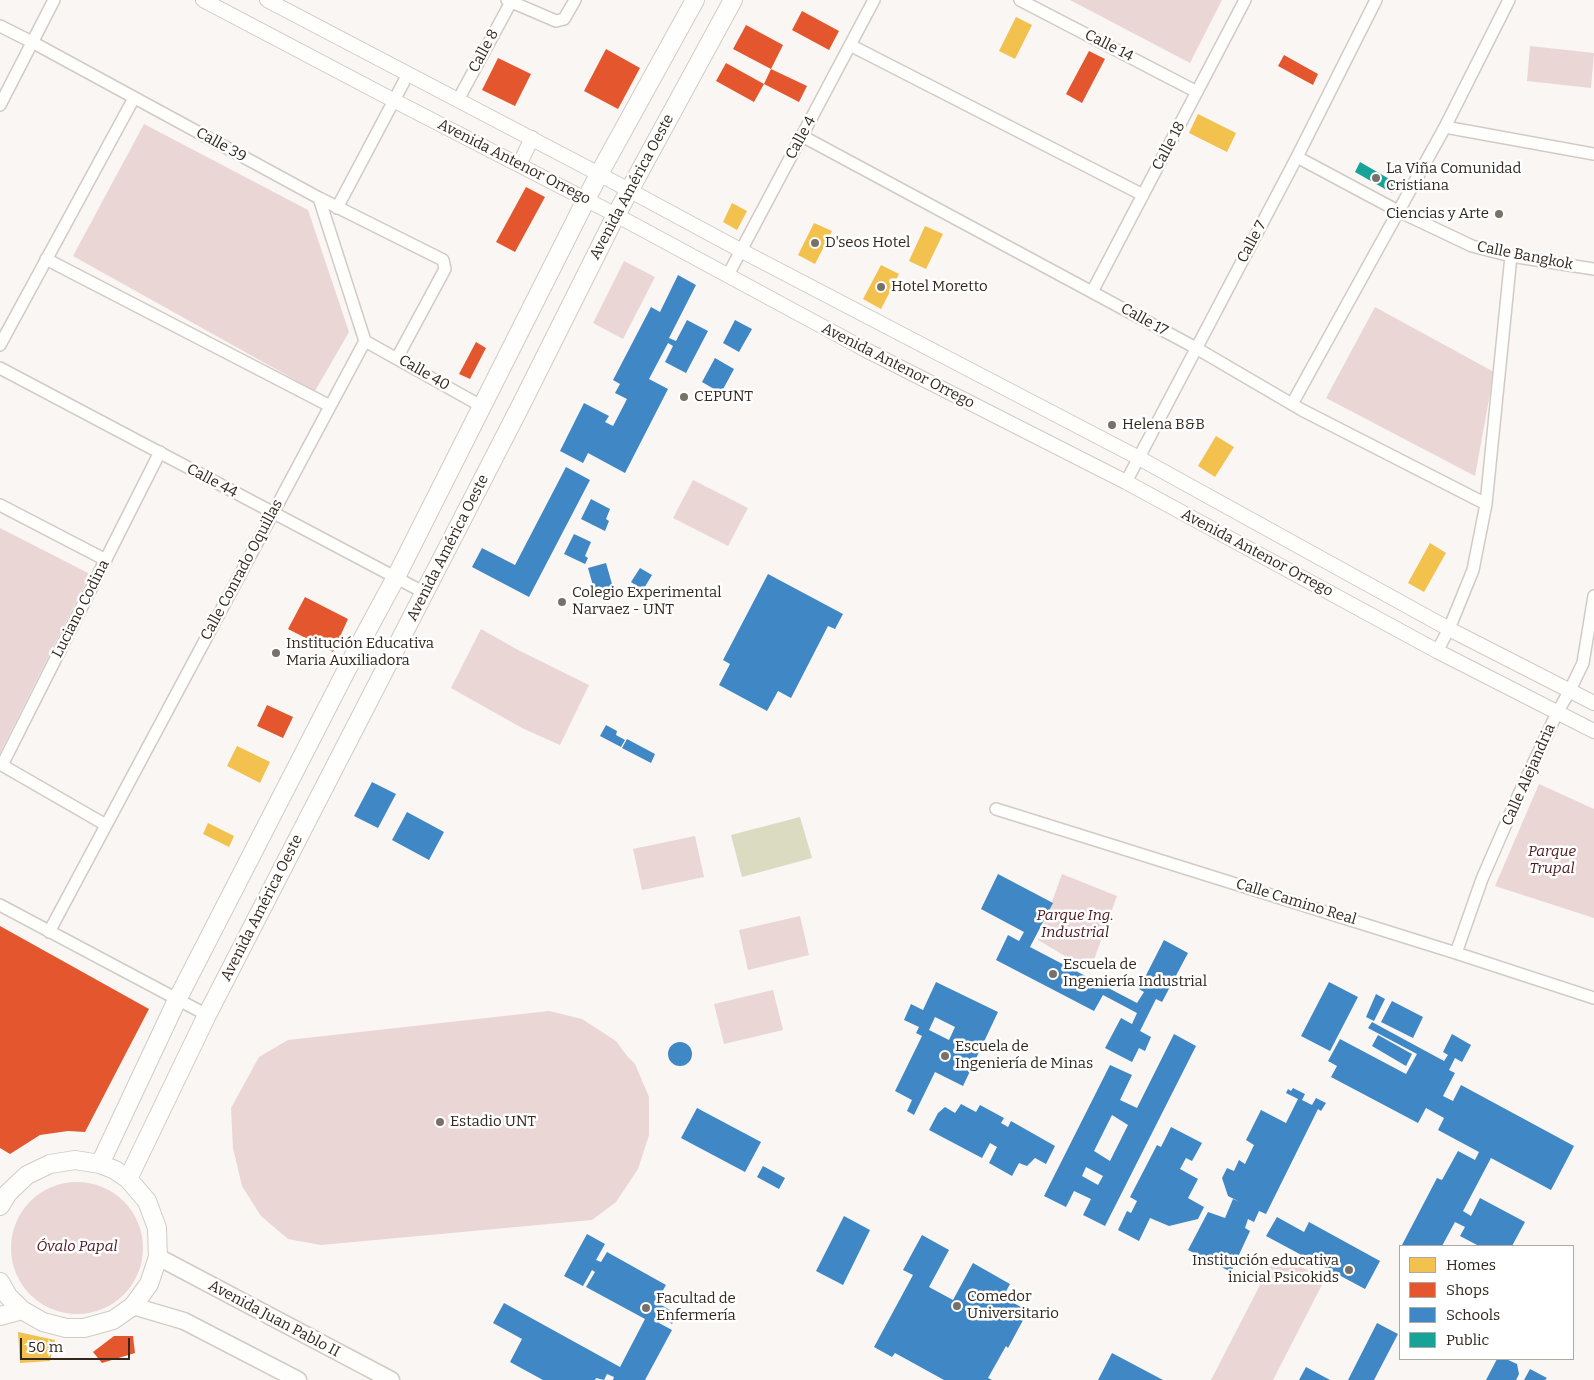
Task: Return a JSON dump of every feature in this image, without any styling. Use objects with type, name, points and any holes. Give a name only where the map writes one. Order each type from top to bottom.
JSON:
[{"type":"main road","points":[[100,1164],[176,1000],[395,579],[599,174],[695,0]]},
{"type":"main road","name":"Avenida América Oeste","points":[[128,1179],[207,1015],[522,405],[616,215],[733,0]]},
{"type":"main road","points":[[0,1282],[8,1296],[22,1310],[43,1322],[66,1328],[84,1328],[113,1320],[133,1306],[149,1284],[158,1257],[157,1228],[147,1201],[128,1179],[115,1170],[100,1164],[75,1160],[50,1164],[27,1175],[3,1196]]},
{"type":"main road","name":"Avenida Juan Pablo II","points":[[158,1257],[391,1380]]},
{"type":"main road","points":[[133,1306],[184,1321],[298,1380]]},
{"type":"main road","points":[[0,1316],[22,1310]]},
{"type":"street","points":[[0,104],[54,0]]},
{"type":"street","name":"Avenida Antenor Orrego","points":[[203,0],[616,215],[866,350],[1126,482],[1437,651],[1594,731]]},
{"type":"street","name":"Avenida Antenor Orrego","points":[[267,0],[1139,458],[1449,629],[1569,692],[1594,703]]},
{"type":"street","points":[[509,1],[556,21],[564,19],[575,0]]},
{"type":"street","name":"Calle 4","points":[[728,275],[874,0]]},
{"type":"street","name":"Calle 14","points":[[1020,0],[1197,92]]},
{"type":"street","name":"Calle 18","points":[[1092,292],[1245,0]]},
{"type":"street","name":"Calle 7","points":[[1126,482],[1297,158],[1376,0]]},
{"type":"street","points":[[1292,404],[1445,127],[1510,0]]},
{"type":"street","name":"Calle 8","points":[[458,100],[509,1]]},
{"type":"street","name":"Calle 39","points":[[0,26],[337,208],[443,260],[445,269],[397,358]]},
{"type":"street","points":[[850,45],[1143,195]]},
{"type":"street","points":[[337,208],[408,74]]},
{"type":"street","points":[[0,345],[134,98]]},
{"type":"street","points":[[1445,127],[1594,154]]},
{"type":"street","name":"Calle 17","points":[[802,136],[1196,348],[1292,404],[1486,504]]},
{"type":"street","points":[[519,165],[532,138]]},
{"type":"street","name":"Calle Bangkok","points":[[1297,158],[1398,212],[1472,246],[1511,256],[1594,269]]},
{"type":"street","points":[[319,198],[365,340]]},
{"type":"street","points":[[1437,651],[1449,629],[1473,570],[1486,504],[1511,256]]},
{"type":"street","points":[[46,259],[330,406]]},
{"type":"street","name":"Calle 40","points":[[365,340],[483,407]]},
{"type":"street","name":"Calle Conrado Oquillas","points":[[49,932],[365,340]]},
{"type":"street","name":"Calle 44","points":[[0,368],[425,594]]},
{"type":"street","name":"Luciano Codina","points":[[1,765],[160,452]]},
{"type":"street","points":[[0,505],[106,560]]},
{"type":"street","name":"Calle Alejandria","points":[[1456,953],[1482,879],[1519,794],[1583,663],[1594,596]]},
{"type":"street","points":[[1,765],[106,825]]},
{"type":"street","name":"Calle Camino Real","points":[[996,809],[1594,998]]},
{"type":"street","points":[[0,906],[207,1015]]},
{"type":"green space","points":[[1070,0],[1222,0],[1190,63]]},
{"type":"green space","points":[[1530,46],[1594,53],[1591,88],[1527,81]]},
{"type":"green space","points":[[144,124],[308,210],[349,332],[315,391],[73,256]]},
{"type":"green space","points":[[624,261],[655,277],[623,339],[593,323]]},
{"type":"green space","points":[[1375,307],[1494,372],[1475,476],[1326,398]]},
{"type":"green space","points":[[693,480],[748,508],[728,546],[673,518]]},
{"type":"green space","points":[[0,528],[90,574],[0,753]]},
{"type":"green space","points":[[481,629],[518,650],[589,685],[560,745],[522,728],[451,688]]},
{"type":"green space","name":"Parque Trupal","points":[[1539,784],[1594,809],[1594,918],[1495,886]]},
{"type":"green space","points":[[695,836],[704,877],[642,890],[633,849]]},
{"type":"green space","name":"Parque Ing. Industrial","points":[[1062,874],[1117,896],[1090,971],[1038,940]]},
{"type":"green space","points":[[800,916],[809,955],[748,970],[739,930]]},
{"type":"green space","points":[[773,990],[783,1030],[724,1044],[714,1004]]},
{"type":"green space","name":"Estadio UNT","points":[[549,1011],[582,1019],[616,1041],[635,1064],[649,1097],[649,1135],[638,1169],[616,1202],[592,1220],[321,1245],[288,1239],[261,1216],[242,1186],[233,1148],[231,1108],[259,1057],[288,1040]]},
{"type":"green space","name":"Óvalo Papal","points":[[77,1182],[102,1187],[114,1193],[132,1211],[138,1223],[143,1248],[138,1273],[132,1285],[114,1303],[102,1309],[77,1314],[52,1309],[40,1303],[22,1285],[16,1273],[11,1248],[16,1223],[22,1211],[40,1193],[52,1187]]},
{"type":"green space","points":[[1276,1254],[1325,1279],[1273,1380],[1211,1380]]},
{"type":"shaded area","points":[[800,817],[812,858],[742,877],[731,835]]},
{"type":"building: Homes","points":[[1016,17],[1032,25],[1015,59],[999,51]]},
{"type":"building: Homes","points":[[1198,114],[1236,133],[1227,152],[1189,133]]},
{"type":"building: Homes","points":[[732,203],[747,211],[737,230],[723,222]]},
{"type":"building: Homes","name":"D'seos Hotel","points":[[814,223],[832,231],[815,264],[798,255]]},
{"type":"building: Homes","points":[[925,226],[943,234],[926,269],[909,261]]},
{"type":"building: Homes","name":"Hotel Moretto","points":[[881,265],[899,274],[881,309],[863,299]]},
{"type":"building: Homes","points":[[1216,436],[1234,447],[1215,477],[1198,466]]},
{"type":"building: Homes","points":[[1430,543],[1446,553],[1424,592],[1408,583]]},
{"type":"building: Homes","points":[[237,746],[270,762],[260,783],[227,766]]},
{"type":"building: Homes","points":[[208,823],[234,836],[229,847],[203,834]]},
{"type":"building: Homes","points":[[18,1332],[55,1340],[50,1361],[20,1363]]},
{"type":"building: Shops","points":[[802,11],[839,31],[829,50],[792,30]]},
{"type":"building: Shops","points":[[746,25],[783,45],[771,69],[733,49]]},
{"type":"building: Shops","points":[[606,49],[640,68],[618,109],[584,91]]},
{"type":"building: Shops","points":[[1089,51],[1105,59],[1082,103],[1066,94]]},
{"type":"building: Shops","points":[[1284,55],[1318,74],[1313,85],[1278,66]]},
{"type":"building: Shops","points":[[498,58],[531,74],[515,106],[482,90]]},
{"type":"building: Shops","points":[[726,63],[764,84],[754,102],[716,81]]},
{"type":"building: Shops","points":[[771,69],[807,86],[799,102],[764,84]]},
{"type":"building: Shops","points":[[526,187],[545,197],[515,252],[496,242]]},
{"type":"building: Shops","points":[[476,342],[486,348],[470,379],[459,374]]},
{"type":"building: Shops","points":[[305,597],[348,619],[333,652],[288,629]]},
{"type":"building: Shops","points":[[267,705],[293,717],[283,738],[257,726]]},
{"type":"building: Shops","points":[[0,926],[149,1009],[85,1132],[68,1131],[40,1135],[10,1154],[0,1148]]},
{"type":"building: Shops","points":[[114,1336],[133,1336],[135,1353],[102,1363],[93,1352]]},
{"type":"building: Schools","name":"CEPUNT","points":[[678,275],[696,285],[669,338],[676,341],[687,320],[708,331],[686,373],[665,362],[673,346],[668,343],[649,379],[668,389],[625,473],[588,453],[583,463],[560,451],[584,403],[609,416],[605,422],[613,426],[627,399],[615,393],[620,384],[613,380],[651,307],[660,312]]},
{"type":"building: Schools","points":[[735,320],[752,329],[739,352],[723,343]]},
{"type":"building: Schools","points":[[715,358],[734,369],[721,393],[702,382]]},
{"type":"building: Schools","points":[[566,467],[590,480],[529,597],[472,567],[482,548],[515,565]]},
{"type":"building: Schools","points":[[591,499],[610,509],[606,519],[609,521],[605,531],[581,519]]},
{"type":"building: Schools","points":[[574,534],[591,542],[585,556],[588,558],[585,564],[564,554]]},
{"type":"building: Schools","points":[[606,563],[614,591],[596,596],[588,568]]},
{"type":"building: Schools","points":[[640,568],[652,575],[643,590],[631,582]]},
{"type":"building: Schools","points":[[768,574],[843,614],[835,629],[828,626],[791,698],[778,691],[767,711],[719,685],[730,664],[723,660]]},
{"type":"building: Schools","points":[[606,725],[617,731],[616,735],[625,740],[621,747],[600,736]]},
{"type":"building: Schools","points":[[627,739],[655,754],[651,763],[622,748]]},
{"type":"building: Schools","points":[[372,782],[396,794],[378,828],[354,816]]},
{"type":"building: Schools","points":[[407,812],[444,832],[429,860],[392,840]]},
{"type":"building: Schools","name":"Escuela de Ingeniería Industrial","points":[[998,874],[1053,903],[1030,947],[1137,1003],[1144,992],[1139,989],[1164,940],[1188,953],[1162,1002],[1156,999],[1140,1031],[1151,1037],[1145,1051],[1139,1048],[1132,1062],[1105,1048],[1121,1018],[1132,1024],[1137,1013],[1103,995],[1094,1011],[996,960],[1008,935],[1019,941],[1024,932],[981,909]]},
{"type":"building: Schools","name":"Escuela de Ingeniería de Minas","points":[[936,982],[998,1012],[963,1086],[935,1072],[914,1115],[907,1111],[912,1100],[895,1091],[922,1036],[916,1033],[919,1027],[904,1020],[911,1004],[923,1010]],"holes":[[[935,1017],[955,1027],[949,1040],[929,1030]]]},
{"type":"building: Schools","points":[[1329,982],[1358,997],[1330,1051],[1301,1036]]},
{"type":"building: Schools","points":[[1376,994],[1385,999],[1374,1021],[1366,1017]]},
{"type":"building: Schools","points":[[1392,1001],[1423,1017],[1413,1038],[1381,1022]]},
{"type":"building: Schools","points":[[1372,1022],[1444,1061],[1448,1055],[1443,1052],[1452,1034],[1471,1045],[1462,1062],[1455,1058],[1449,1070],[1455,1073],[1443,1096],[1453,1101],[1461,1085],[1574,1146],[1551,1190],[1491,1158],[1463,1211],[1471,1216],[1480,1198],[1525,1222],[1513,1245],[1477,1245],[1460,1236],[1465,1227],[1455,1222],[1443,1245],[1402,1245],[1437,1178],[1442,1180],[1458,1151],[1475,1160],[1479,1152],[1438,1130],[1444,1118],[1426,1108],[1418,1123],[1331,1077],[1337,1066],[1328,1061],[1340,1039],[1406,1074],[1417,1054],[1368,1028]]},
{"type":"building: Schools","points":[[1174,1034],[1196,1046],[1105,1226],[1083,1215],[1091,1199],[1074,1191],[1066,1207],[1044,1196],[1110,1065],[1132,1075],[1120,1100],[1137,1108]],"holes":[[[1112,1115],[1128,1125],[1110,1161],[1094,1151]],[[1086,1167],[1103,1176],[1098,1185],[1082,1176]]]},
{"type":"building: Schools","points":[[1378,1035],[1412,1054],[1406,1066],[1372,1046]]},
{"type":"building: Schools","points":[[680,1042],[689,1045],[692,1054],[689,1063],[680,1066],[671,1063],[668,1054],[671,1045]]},
{"type":"building: Schools","points":[[1293,1088],[1305,1094],[1302,1100],[1312,1105],[1316,1098],[1326,1103],[1321,1111],[1318,1109],[1266,1214],[1259,1211],[1254,1222],[1248,1219],[1245,1228],[1250,1231],[1231,1272],[1188,1250],[1208,1212],[1225,1218],[1233,1199],[1240,1202],[1228,1196],[1222,1178],[1227,1168],[1234,1171],[1239,1160],[1245,1164],[1254,1145],[1246,1140],[1261,1110],[1286,1123],[1298,1099],[1286,1093],[1288,1089],[1291,1091]]},
{"type":"building: Schools","points":[[961,1104],[976,1112],[980,1105],[1004,1118],[1001,1123],[1008,1127],[1011,1121],[1055,1146],[1046,1164],[1035,1158],[1027,1166],[1019,1163],[1012,1176],[989,1163],[997,1147],[990,1143],[982,1158],[929,1130],[938,1113],[945,1107],[955,1113]]},
{"type":"building: Schools","points":[[697,1108],[761,1142],[745,1172],[681,1138]]},
{"type":"building: Schools","points":[[1171,1127],[1202,1143],[1192,1161],[1186,1158],[1180,1169],[1198,1179],[1188,1198],[1204,1207],[1198,1219],[1169,1226],[1150,1218],[1139,1241],[1118,1230],[1127,1211],[1131,1213],[1137,1201],[1130,1197],[1157,1145],[1161,1147]]},
{"type":"building: Schools","points":[[763,1166],[785,1178],[779,1189],[757,1177]]},
{"type":"building: Schools","points":[[844,1216],[870,1230],[843,1285],[816,1271]]},
{"type":"building: Schools","points":[[1277,1217],[1304,1232],[1309,1222],[1380,1261],[1365,1289],[1266,1236]]},
{"type":"building: Schools","name":"Facultad de Enfermería","points":[[587,1234],[605,1244],[596,1260],[601,1262],[607,1252],[666,1285],[656,1302],[677,1314],[672,1324],[662,1318],[659,1323],[672,1330],[645,1380],[613,1380],[614,1377],[607,1374],[604,1380],[596,1378],[595,1380],[543,1380],[510,1362],[522,1339],[493,1323],[504,1303],[620,1367],[645,1319],[586,1287],[595,1272],[592,1270],[583,1286],[564,1276]]},
{"type":"building: Schools","name":"Comedor Universitario","points":[[922,1235],[949,1250],[929,1287],[953,1300],[973,1263],[1010,1284],[1003,1297],[1028,1311],[1008,1348],[1006,1346],[988,1378],[992,1380],[944,1380],[895,1353],[892,1357],[874,1347],[913,1275],[903,1270]]},
{"type":"building: Schools","points":[[1377,1323],[1398,1334],[1374,1380],[1348,1380]]},
{"type":"building: Schools","points":[[1112,1353],[1163,1380],[1098,1380]]},
{"type":"building: Schools","points":[[1496,1360],[1508,1360],[1517,1364],[1519,1374],[1516,1380],[1486,1380]]},
{"type":"building: Schools","points":[[1306,1367],[1330,1380],[1299,1380]]},
{"type":"building: Schools","points":[[1530,1369],[1547,1378],[1545,1380],[1524,1380]]},
{"type":"building: Public","name":"La Viña Comunidad Cristiana","points":[[1360,162],[1398,184],[1392,193],[1355,172]]},
{"type":"place","name":"La Viña Comunidad Cristiana","points":[[1376,178]]},
{"type":"place","name":"Ciencias y Arte","points":[[1499,214]]},
{"type":"place","name":"D'seos Hotel","points":[[815,243]]},
{"type":"place","name":"Hotel Moretto","points":[[881,287]]},
{"type":"place","name":"CEPUNT","points":[[684,397]]},
{"type":"place","name":"Helena B&B","points":[[1112,425]]},
{"type":"place","name":"Colegio Experimental Narvaez - UNT","points":[[562,602]]},
{"type":"place","name":"Institución Educativa Maria Auxiliadora","points":[[276,653]]},
{"type":"place","name":"Escuela de Ingeniería Industrial","points":[[1053,974]]},
{"type":"place","name":"Escuela de Ingeniería de Minas","points":[[945,1056]]},
{"type":"place","name":"Estadio UNT","points":[[440,1122]]},
{"type":"place","name":"Institución educativa inicial Psicokids","points":[[1349,1270]]},
{"type":"place","name":"Comedor Universitario","points":[[957,1306]]},
{"type":"place","name":"Facultad de Enfermería","points":[[646,1308]]}]
